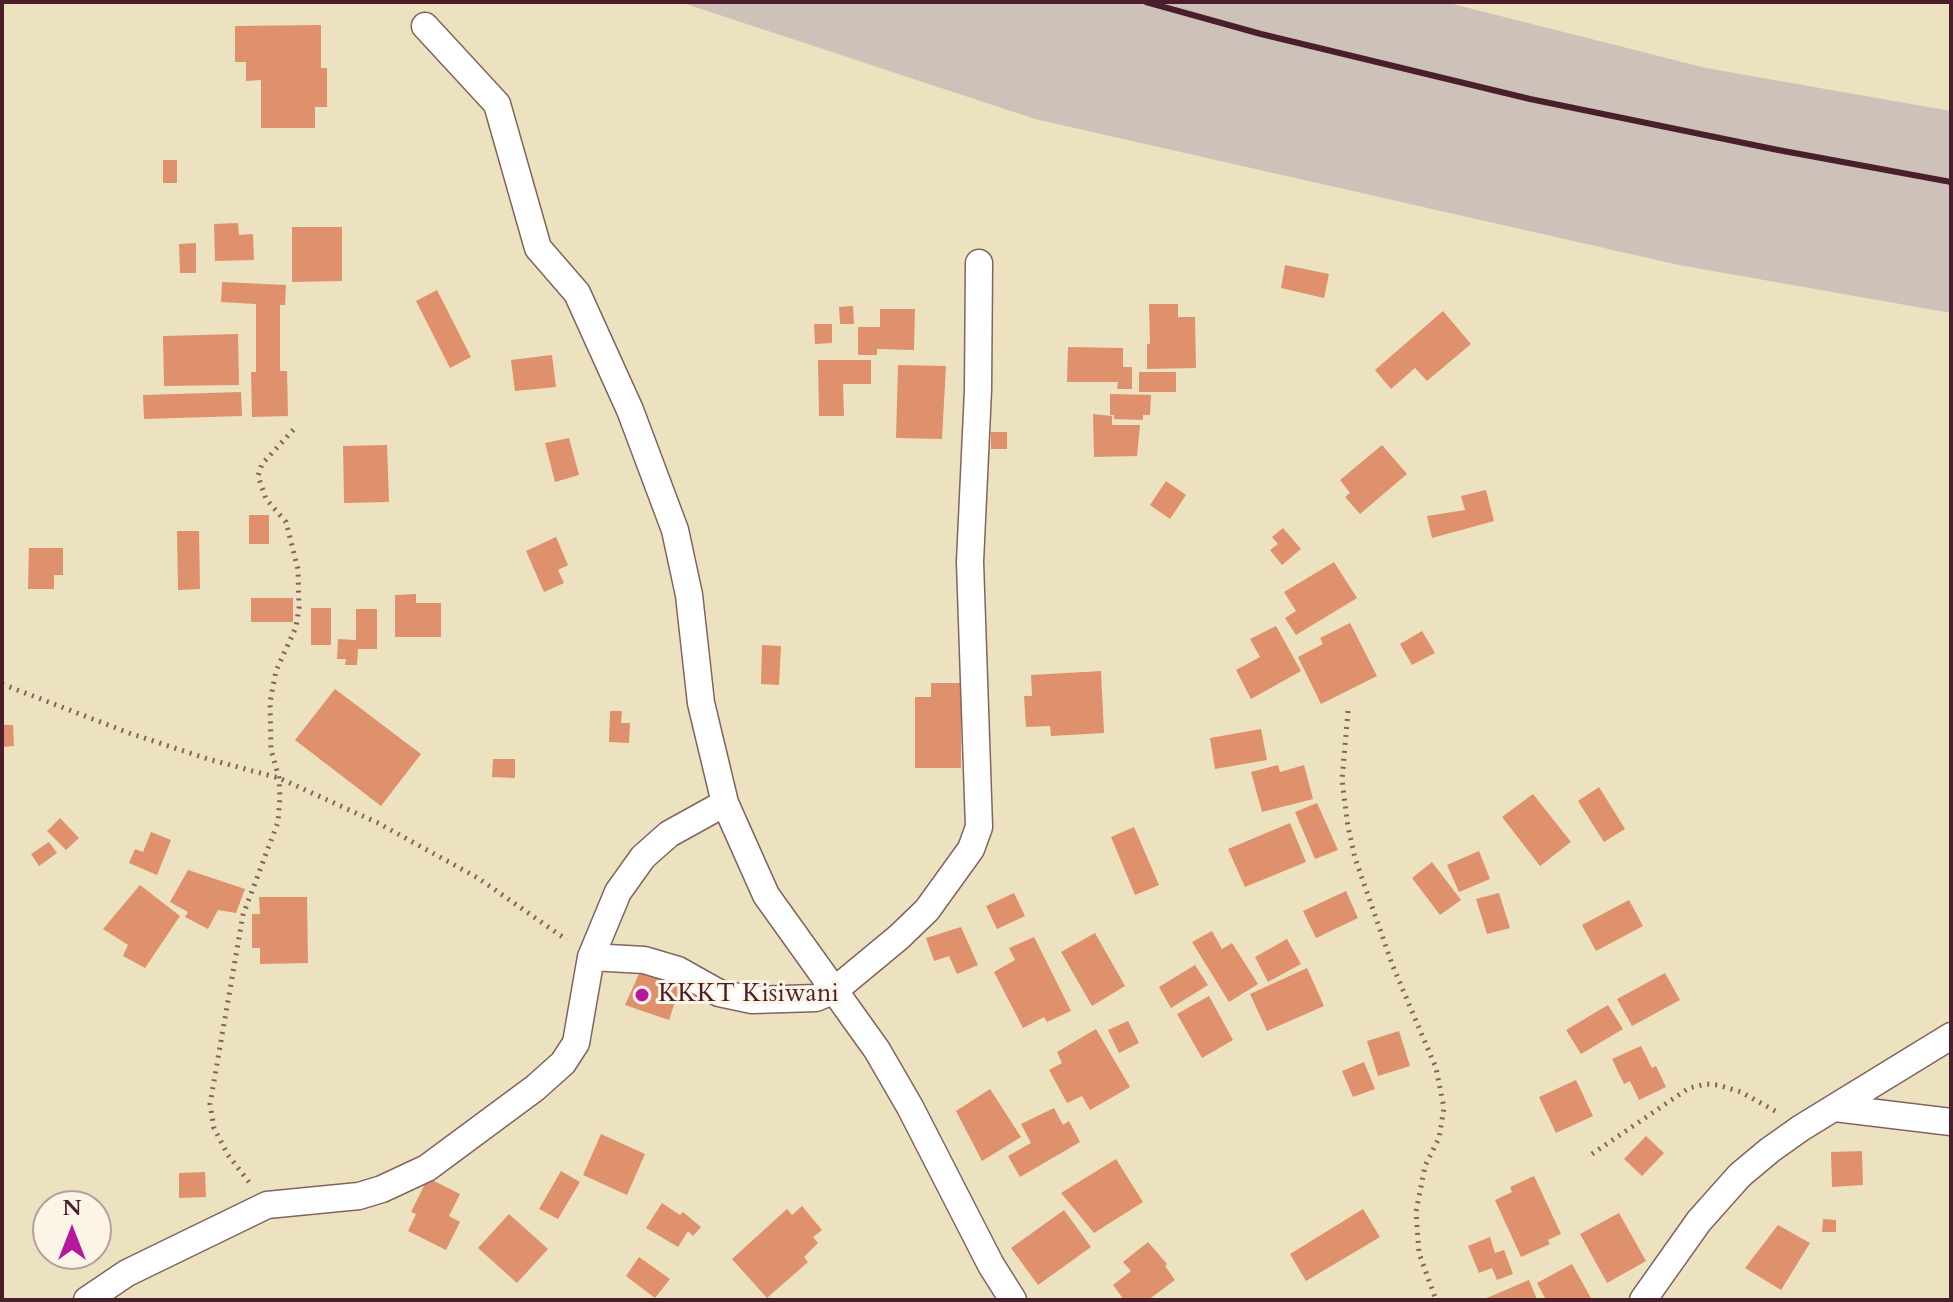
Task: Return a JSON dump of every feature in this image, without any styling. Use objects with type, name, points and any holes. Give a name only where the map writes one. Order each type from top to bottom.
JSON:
[{"type":"street","points":[[425,26],[497,104],[538,248],[577,293],[636,425],[675,530],[689,595],[701,703],[725,803],[766,895],[877,1050],[910,1107],[991,1265],[1013,1300]]},
{"type":"street","points":[[591,957],[644,960],[678,970],[719,993],[752,1000],[816,998],[835,990],[927,910],[971,849],[979,827],[970,562],[978,390],[979,263]]},
{"type":"street","points":[[87,1300],[127,1273],[267,1205],[342,1198],[382,1189],[427,1168],[535,1088],[563,1063],[576,1043],[591,957],[618,892],[643,857],[669,834],[725,803]]},
{"type":"street","points":[[1643,1300],[1699,1221],[1740,1175],[1801,1128],[1951,1036]]},
{"type":"street","points":[[1835,1108],[1951,1122]]},
{"type":"path","points":[[267,1205],[228,1155],[214,1128],[210,1104],[241,924],[278,822],[279,778],[271,750],[270,702],[276,671],[296,627],[298,569],[286,522],[266,499],[258,476],[262,464],[295,428]]},
{"type":"path","points":[[2,684],[129,733],[279,778],[378,823],[478,878],[591,957]]},
{"type":"path","points":[[1348,711],[1342,780],[1353,848],[1392,964],[1436,1068],[1444,1108],[1439,1138],[1425,1166],[1416,1212],[1419,1253],[1436,1300]]},
{"type":"path","points":[[1592,1154],[1689,1088],[1706,1084],[1741,1092],[1769,1106],[1801,1128]]},
{"type":"shaded area","points":[[680,2],[1445,2],[1706,68],[1951,111],[1951,313],[1679,265],[1035,119]]},
{"type":"building","points":[[321,25],[321,68],[327,68],[327,107],[315,107],[315,128],[261,128],[261,80],[246,81],[246,62],[235,62],[235,26]]},
{"type":"building","points":[[163,160],[177,160],[177,183],[163,183]]},
{"type":"building","points":[[238,223],[239,235],[253,234],[254,260],[215,261],[214,224]]},
{"type":"building","points":[[292,227],[342,227],[342,281],[292,282]]},
{"type":"building","points":[[196,243],[196,273],[180,273],[179,244]]},
{"type":"building","points":[[1285,265],[1329,274],[1324,298],[1281,288]]},
{"type":"building","points":[[222,282],[286,285],[285,305],[280,305],[280,371],[287,371],[288,416],[252,417],[251,372],[256,372],[256,304],[221,302]]},
{"type":"building","points":[[437,290],[471,357],[450,368],[416,301]]},
{"type":"building","points":[[1149,304],[1178,304],[1178,317],[1195,317],[1196,368],[1147,369]]},
{"type":"building","points":[[853,306],[854,324],[840,324],[839,307]]},
{"type":"building","points":[[880,309],[915,309],[914,350],[877,349],[877,355],[858,355],[858,327],[880,327]]},
{"type":"building","points":[[1443,311],[1471,344],[1427,381],[1415,368],[1391,389],[1375,370]]},
{"type":"building","points":[[814,324],[832,324],[832,343],[815,344]]},
{"type":"building","points":[[238,334],[239,385],[164,386],[163,336]]},
{"type":"building","points":[[1068,347],[1123,348],[1123,367],[1132,367],[1132,389],[1117,389],[1118,382],[1067,382]]},
{"type":"building","points":[[552,355],[556,387],[515,391],[511,360]]},
{"type":"building","points":[[818,360],[871,360],[871,384],[843,384],[844,416],[819,416]]},
{"type":"building","points":[[898,365],[946,366],[942,439],[896,438]]},
{"type":"building","points":[[1139,372],[1176,372],[1176,392],[1139,392]]},
{"type":"building","points":[[241,392],[242,416],[144,419],[143,395]]},
{"type":"building","points":[[1110,394],[1151,395],[1150,415],[1143,415],[1143,420],[1114,419],[1114,415],[1110,415]]},
{"type":"building","points":[[1093,414],[1112,416],[1112,425],[1140,425],[1137,456],[1094,457]]},
{"type":"building","points":[[991,432],[1007,432],[1007,449],[991,449]]},
{"type":"building","points":[[569,438],[579,475],[555,482],[545,443]]},
{"type":"building","points":[[387,445],[389,502],[344,503],[343,446]]},
{"type":"building","points":[[1382,445],[1407,474],[1360,514],[1345,497],[1350,493],[1340,480]]},
{"type":"building","points":[[1166,481],[1186,495],[1170,519],[1150,505]]},
{"type":"building","points":[[1486,490],[1494,521],[1432,538],[1427,516],[1465,510],[1461,496]]},
{"type":"building","points":[[249,515],[269,515],[269,544],[249,544]]},
{"type":"building","points":[[1283,528],[1301,549],[1282,565],[1270,550],[1278,544],[1272,537]]},
{"type":"building","points":[[177,531],[199,531],[200,589],[178,590]]},
{"type":"building","points":[[556,537],[568,565],[558,570],[564,583],[544,592],[526,551]]},
{"type":"building","points":[[29,548],[63,548],[63,575],[54,575],[54,589],[28,589]]},
{"type":"building","points":[[1334,562],[1357,598],[1296,635],[1285,618],[1296,611],[1284,592]]},
{"type":"building","points":[[416,594],[416,603],[441,603],[441,637],[395,637],[395,595]]},
{"type":"building","points":[[251,598],[293,598],[293,622],[251,622]]},
{"type":"building","points":[[311,608],[331,608],[331,645],[311,645]]},
{"type":"building","points":[[356,609],[377,609],[377,649],[358,649],[357,665],[345,665],[346,659],[337,659],[338,639],[356,640]]},
{"type":"building","points":[[1350,623],[1377,676],[1321,704],[1298,657],[1323,644],[1320,638]]},
{"type":"building","points":[[1276,626],[1301,671],[1251,699],[1236,670],[1260,657],[1250,639]]},
{"type":"building","points":[[1422,631],[1435,653],[1412,665],[1400,644]]},
{"type":"building","points":[[762,645],[781,646],[779,685],[761,684]]},
{"type":"building","points":[[1101,671],[1104,733],[1051,736],[1050,726],[1026,727],[1024,696],[1032,696],[1031,675]]},
{"type":"building","points":[[931,683],[961,683],[961,768],[915,768],[915,697],[931,697]]},
{"type":"building","points":[[335,689],[421,754],[381,806],[295,740]]},
{"type":"building","points":[[610,711],[622,711],[621,723],[630,723],[629,743],[609,742]]},
{"type":"building","points":[[2,725],[13,725],[14,746],[2,747]]},
{"type":"building","points":[[1261,729],[1267,760],[1215,769],[1210,738]]},
{"type":"building","points":[[493,759],[515,759],[515,778],[492,777]]},
{"type":"building","points":[[1278,765],[1280,772],[1304,765],[1313,799],[1262,812],[1251,772]]},
{"type":"building","points":[[1599,787],[1625,829],[1604,842],[1578,801]]},
{"type":"building","points":[[1533,794],[1571,842],[1540,866],[1502,817]]},
{"type":"building","points":[[1317,803],[1338,850],[1315,859],[1295,812]]},
{"type":"building","points":[[60,818],[79,838],[66,850],[47,831]]},
{"type":"building","points":[[1290,823],[1306,862],[1245,887],[1228,849]]},
{"type":"building","points":[[1134,827],[1159,885],[1135,895],[1111,837]]},
{"type":"building","points":[[151,832],[171,840],[157,875],[129,863],[135,849],[143,852]]},
{"type":"building","points":[[49,842],[57,853],[39,866],[31,854]]},
{"type":"building","points":[[1479,851],[1490,879],[1459,892],[1447,865]]},
{"type":"building","points":[[1432,862],[1461,900],[1440,915],[1412,878]]},
{"type":"building","points":[[188,870],[245,889],[236,913],[218,910],[208,929],[185,917],[188,912],[170,902]]},
{"type":"building","points":[[140,885],[180,916],[145,968],[123,956],[128,945],[103,929]]},
{"type":"building","points":[[1346,891],[1358,918],[1316,938],[1303,911]]},
{"type":"building","points":[[1014,893],[1025,916],[997,929],[986,906]]},
{"type":"building","points":[[1499,893],[1510,928],[1487,934],[1476,899]]},
{"type":"building","points":[[259,897],[307,897],[308,963],[260,964],[260,948],[252,948],[252,914],[260,914]]},
{"type":"building","points":[[1629,900],[1643,926],[1596,951],[1582,925]]},
{"type":"building","points":[[961,927],[978,965],[957,974],[949,956],[934,961],[926,938]]},
{"type":"building","points":[[1212,931],[1222,949],[1232,943],[1258,984],[1229,1002],[1192,942]]},
{"type":"building","points":[[1095,933],[1125,986],[1092,1006],[1061,952]]},
{"type":"building","points":[[1034,937],[1071,1011],[1047,1022],[1044,1017],[1023,1028],[994,972],[1015,960],[1009,948]]},
{"type":"building","points":[[1287,939],[1301,964],[1268,982],[1255,957]]},
{"type":"building","points":[[1195,965],[1208,985],[1171,1008],[1159,987]]},
{"type":"building","points":[[642,967],[682,981],[669,1020],[625,1005]]},
{"type":"building","points":[[1307,968],[1324,1006],[1267,1031],[1250,994]]},
{"type":"building","points":[[1665,973],[1680,1000],[1632,1026],[1617,999]]},
{"type":"building","points":[[1209,996],[1233,1040],[1202,1058],[1177,1014]]},
{"type":"building","points":[[1608,1005],[1623,1029],[1581,1054],[1566,1030]]},
{"type":"building","points":[[1128,1021],[1139,1043],[1119,1053],[1108,1030]]},
{"type":"building","points":[[1096,1029],[1130,1087],[1090,1110],[1082,1096],[1067,1103],[1049,1070],[1062,1063],[1057,1052]]},
{"type":"building","points":[[1399,1031],[1410,1066],[1378,1076],[1367,1041]]},
{"type":"building","points":[[1641,1046],[1666,1087],[1639,1100],[1630,1081],[1624,1084],[1612,1059]]},
{"type":"building","points":[[1364,1062],[1375,1089],[1353,1097],[1342,1071]]},
{"type":"building","points":[[1576,1080],[1593,1116],[1556,1133],[1539,1097]]},
{"type":"building","points":[[990,1089],[1021,1137],[982,1161],[956,1111]]},
{"type":"building","points":[[1054,1108],[1063,1125],[1069,1121],[1080,1142],[1020,1177],[1008,1156],[1031,1143],[1021,1124]]},
{"type":"building","points":[[601,1134],[645,1154],[627,1195],[583,1175]]},
{"type":"building","points":[[1646,1136],[1664,1153],[1642,1176],[1624,1159]]},
{"type":"building","points":[[1862,1151],[1863,1185],[1832,1187],[1831,1152]]},
{"type":"building","points":[[1116,1159],[1143,1202],[1094,1233],[1061,1193]]},
{"type":"building","points":[[561,1171],[580,1182],[558,1219],[539,1209]]},
{"type":"building","points":[[205,1172],[206,1197],[179,1198],[179,1173]]},
{"type":"building","points":[[1534,1176],[1561,1234],[1548,1240],[1550,1244],[1521,1257],[1495,1200],[1512,1192],[1510,1187]]},
{"type":"building","points":[[428,1178],[460,1194],[449,1216],[460,1222],[446,1250],[408,1231],[416,1214],[411,1212]]},
{"type":"building","points":[[662,1203],[680,1215],[683,1212],[701,1227],[693,1236],[688,1231],[678,1247],[646,1228]]},
{"type":"building","points":[[802,1206],[822,1230],[813,1237],[818,1243],[804,1257],[808,1262],[767,1298],[732,1259],[787,1209],[792,1215]]},
{"type":"building","points":[[1363,1209],[1380,1237],[1306,1281],[1290,1254]]},
{"type":"building","points":[[1064,1210],[1091,1247],[1038,1285],[1011,1248]]},
{"type":"building","points":[[1619,1213],[1646,1261],[1607,1283],[1580,1234]]},
{"type":"building","points":[[509,1214],[548,1249],[517,1283],[478,1248]]},
{"type":"building","points":[[1823,1219],[1836,1220],[1836,1232],[1822,1232]]},
{"type":"building","points":[[1778,1225],[1810,1243],[1781,1290],[1745,1268]]},
{"type":"building","points":[[1490,1237],[1495,1253],[1504,1250],[1513,1274],[1497,1280],[1492,1268],[1479,1273],[1468,1246]]},
{"type":"building","points":[[1148,1242],[1167,1264],[1165,1266],[1175,1280],[1148,1300],[1124,1300],[1113,1285],[1131,1271],[1123,1262]]},
{"type":"building","points":[[639,1257],[670,1279],[655,1298],[626,1276]]},
{"type":"building","points":[[1572,1264],[1592,1300],[1546,1300],[1537,1283]]},
{"type":"building","points":[[1529,1280],[1535,1300],[1482,1300]]},
{"type":"railway","points":[[1146,2],[1261,34],[1530,99],[1951,182]]},
{"type":"place","name":"KKKT Kisiwani","points":[[642,995]]}]
